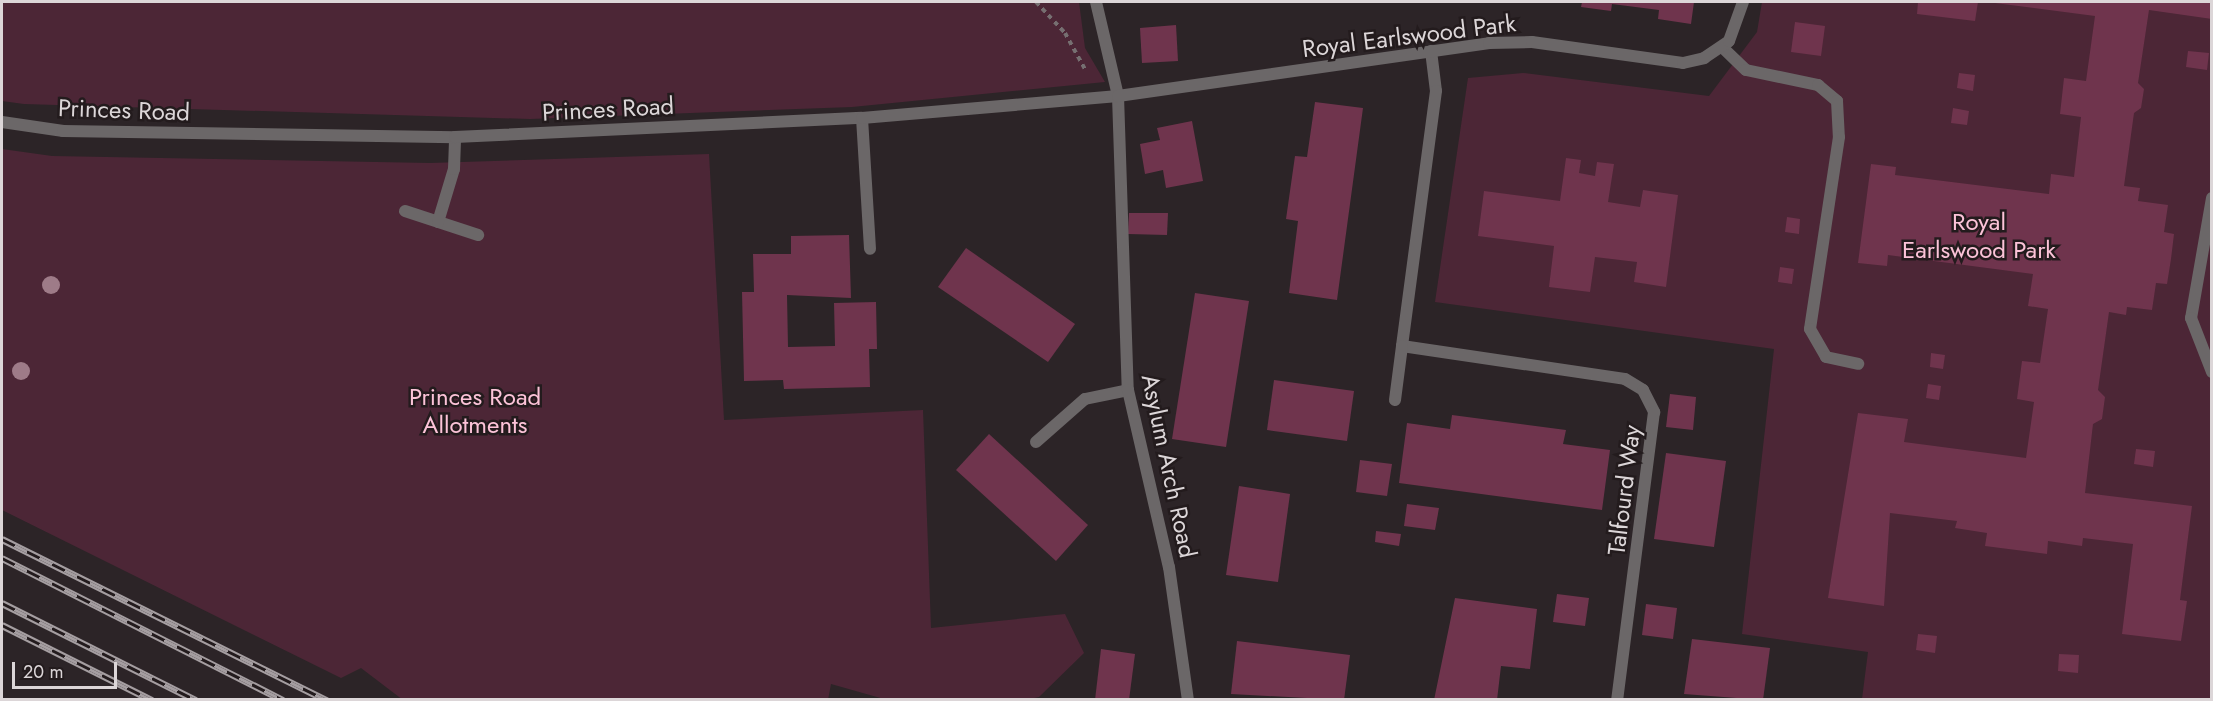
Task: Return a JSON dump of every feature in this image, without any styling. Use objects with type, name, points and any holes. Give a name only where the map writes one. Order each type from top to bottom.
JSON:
[{"type":"street","points":[[1096,2],[1118,96]]},
{"type":"street","points":[[1743,2],[1734,33],[1722,47],[1746,70],[1818,85],[1838,101],[1839,137],[1810,329],[1826,357],[1858,364]]},
{"type":"street","name":"Royal Earlswood Park","points":[[1118,96],[1431,51],[1532,42],[1683,63],[1722,47]]},
{"type":"street","points":[[1395,400],[1436,91],[1431,51]]},
{"type":"street","name":"Princes Road","points":[[2,122],[63,131],[455,137],[862,118],[1118,96]]},
{"type":"street","name":"Asylum Arch Road","points":[[1118,96],[1128,390],[1169,567],[1188,699]]},
{"type":"street","points":[[862,118],[870,249]]},
{"type":"street","points":[[438,222],[454,169],[455,137]]},
{"type":"street","points":[[2211,198],[2192,318],[2211,372]]},
{"type":"street","points":[[405,211],[478,235]]},
{"type":"street","name":"Talfourd Way","points":[[1402,346],[1625,379],[1650,400],[1655,423],[1617,699]]},
{"type":"street","points":[[1036,442],[1085,399],[1128,390]]},
{"type":"path","points":[[1036,2],[1065,33],[1093,84],[1118,96]]},
{"type":"green space","points":[[2,2],[1079,2],[1085,48],[1105,82],[852,107],[530,119],[24,104],[2,101]]},
{"type":"green space","name":"Royal Earlswood Park","points":[[1762,2],[2211,2],[2211,699],[1862,699],[1868,652],[1742,634],[1774,349],[1435,302],[1468,78],[1523,73],[1709,96],[1757,32]]},
{"type":"green space","name":"Princes Road Allotments","points":[[2,149],[52,156],[430,163],[709,154],[724,420],[923,410],[931,628],[1065,614],[1084,653],[1039,697],[1025,700],[884,699],[831,684],[828,700],[403,700],[361,668],[341,678],[2,510]]},
{"type":"building","points":[[1582,2],[1694,2],[1691,24],[1658,19],[1659,10],[1612,4],[1611,11],[1581,7]]},
{"type":"building","points":[[1918,2],[1978,2],[1975,21],[1917,14]]},
{"type":"building","points":[[1987,2],[2212,2],[2212,19],[2149,10],[2138,83],[2144,89],[2141,108],[2134,113],[2124,186],[2140,188],[2138,201],[2168,205],[2164,232],[2174,234],[2171,259],[2167,284],[2156,283],[2152,310],[2127,307],[2126,315],[2109,312],[2098,390],[2105,397],[2102,419],[2093,424],[2085,493],[2192,506],[2180,600],[2187,601],[2181,641],[2122,634],[2133,544],[2083,538],[2082,546],[2048,541],[2047,554],[1985,546],[1987,533],[1955,528],[1957,521],[1890,513],[1884,606],[1828,598],[1858,413],[1908,419],[1904,442],[2026,458],[2034,402],[2017,399],[2022,361],[2040,363],[2048,309],[2028,306],[2033,274],[1888,255],[1887,266],[1858,263],[1871,164],[1896,167],[1895,175],[2049,194],[2051,174],[2074,177],[2081,117],[2060,114],[2064,78],[2086,81],[2095,16]]},
{"type":"building","points":[[1795,22],[1825,26],[1821,56],[1791,52]]},
{"type":"building","points":[[1176,25],[1178,61],[1142,63],[1140,28]]},
{"type":"building","points":[[2188,51],[2209,53],[2207,70],[2186,67]]},
{"type":"building","points":[[1959,73],[1975,75],[1973,91],[1957,88]]},
{"type":"building","points":[[1315,102],[1363,108],[1337,300],[1289,293],[1298,221],[1286,219],[1295,156],[1307,157]]},
{"type":"building","points":[[1953,108],[1969,111],[1967,125],[1951,123]]},
{"type":"building","points":[[1192,121],[1203,181],[1166,188],[1163,170],[1145,174],[1140,144],[1160,140],[1157,128]]},
{"type":"building","points":[[1566,158],[1581,160],[1579,173],[1595,176],[1597,162],[1614,164],[1608,202],[1640,207],[1643,190],[1678,195],[1666,287],[1634,282],[1637,262],[1595,257],[1590,292],[1549,287],[1554,246],[1478,236],[1484,191],[1560,201]]},
{"type":"building","points":[[1129,213],[1168,213],[1167,235],[1128,234]]},
{"type":"building","points":[[1787,217],[1800,219],[1799,234],[1785,232]]},
{"type":"building","points":[[849,235],[851,298],[787,295],[788,347],[835,346],[834,303],[876,302],[877,349],[869,349],[870,387],[784,389],[783,380],[744,381],[742,292],[754,292],[753,254],[791,254],[791,236]]},
{"type":"building","points":[[966,248],[1075,324],[1048,362],[938,287]]},
{"type":"building","points":[[1780,267],[1794,269],[1792,284],[1778,282]]},
{"type":"building","points":[[1195,293],[1249,301],[1226,447],[1172,439]]},
{"type":"building","points":[[1931,353],[1945,355],[1943,369],[1930,367]]},
{"type":"building","points":[[1274,380],[1354,391],[1347,441],[1267,430]]},
{"type":"building","points":[[1928,384],[1941,386],[1939,400],[1926,398]]},
{"type":"building","points":[[1670,394],[1696,397],[1693,430],[1666,427]]},
{"type":"building","points":[[1452,415],[1566,430],[1563,444],[1610,450],[1602,510],[1399,483],[1407,423],[1450,429]]},
{"type":"building","points":[[989,434],[1088,525],[1056,561],[956,470]]},
{"type":"building","points":[[2136,449],[2155,451],[2153,467],[2134,464]]},
{"type":"building","points":[[1666,453],[1726,461],[1714,547],[1654,539]]},
{"type":"building","points":[[1360,460],[1392,464],[1387,496],[1356,492]]},
{"type":"building","points":[[1239,486],[1290,494],[1278,582],[1226,575]]},
{"type":"building","points":[[1407,504],[1439,508],[1435,530],[1404,526]]},
{"type":"building","points":[[1376,531],[1401,534],[1399,546],[1375,542]]},
{"type":"building","points":[[1557,594],[1589,598],[1585,626],[1553,622]]},
{"type":"building","points":[[1455,598],[1537,609],[1530,669],[1501,666],[1497,700],[1434,700]]},
{"type":"building","points":[[1646,604],[1677,608],[1673,639],[1642,635]]},
{"type":"building","points":[[1918,634],[1937,636],[1935,653],[1916,650]]},
{"type":"building","points":[[1692,639],[1770,648],[1763,700],[1684,694]]},
{"type":"building","points":[[1237,641],[1350,655],[1344,700],[1231,694]]},
{"type":"building","points":[[1101,649],[1135,654],[1129,700],[1095,700]]},
{"type":"building","points":[[2059,654],[2079,655],[2078,673],[2058,671]]},
{"type":"railway","points":[[2,539],[327,700]]},
{"type":"railway","points":[[2,558],[283,700]]},
{"type":"railway","points":[[2,603],[196,700]]},
{"type":"railway","points":[[2,625],[152,700]]}]
